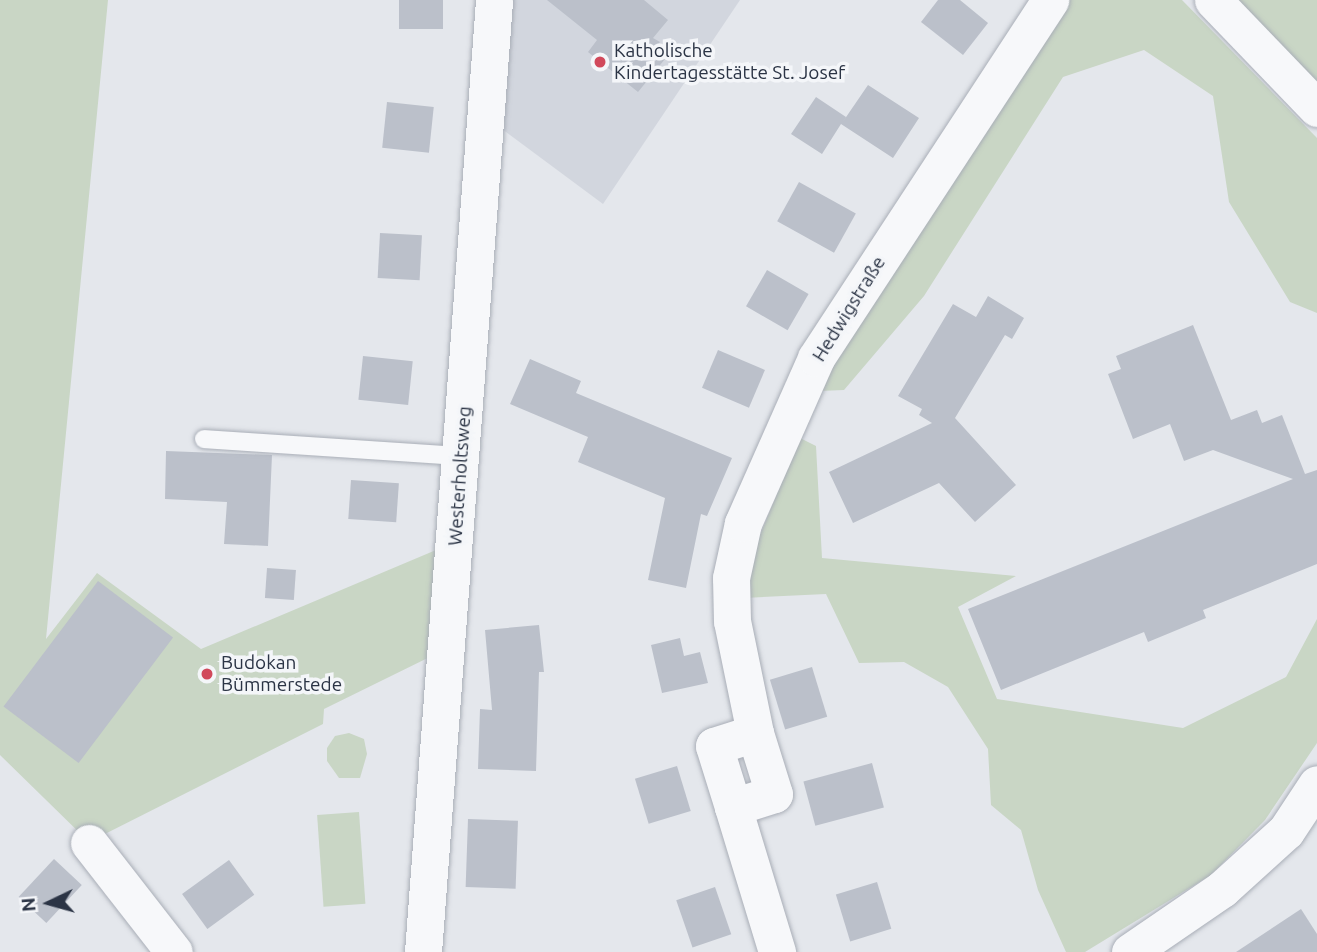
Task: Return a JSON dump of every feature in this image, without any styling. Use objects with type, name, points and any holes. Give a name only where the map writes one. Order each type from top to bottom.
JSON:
[{"type":"street","name":"Westerholtsweg","points":[[423,952],[494,0]]},
{"type":"street","name":"Hedwigstraße","points":[[777,952],[714,746],[755,733],[732,621],[731,579],[743,523],[816,358],[1050,0]]},
{"type":"street","points":[[1213,0],[1317,108]]},
{"type":"street","points":[[1130,952],[1222,890],[1286,831],[1317,784]]},
{"type":"street","points":[[89,842],[174,952]]},
{"type":"lane","points":[[204,439],[461,456]]},
{"type":"shaded area","name":"Katholische Kindertagesstätte St. Josef","points":[[508,0],[740,0],[603,204],[494,123]]},
{"type":"green space","points":[[0,0],[108,0],[46,639],[97,573],[201,649],[455,542],[446,649],[324,709],[323,724],[89,842],[0,755]]},
{"type":"green space","points":[[1062,0],[1182,0],[1317,138],[1317,313],[1290,302],[1229,202],[1213,96],[1144,50],[1063,77],[924,296],[844,390],[819,391],[841,338]]},
{"type":"green space","points":[[1227,0],[1317,0],[1317,93]]},
{"type":"green space","points":[[800,438],[816,446],[822,558],[1016,576],[958,607],[997,699],[1183,728],[1286,677],[1317,619],[1317,743],[1265,820],[1211,875],[1085,952],[1066,952],[1038,890],[1021,830],[991,805],[988,749],[948,687],[904,662],[859,663],[826,594],[744,598],[750,559]]},
{"type":"green space","points":[[349,733],[364,739],[367,754],[360,778],[339,778],[327,761],[327,748],[335,736]]},
{"type":"green space","points":[[359,812],[365,904],[324,907],[317,815]]},
{"type":"building","points":[[399,0],[443,0],[443,29],[399,29]]},
{"type":"building","points":[[547,0],[644,0],[668,20],[653,38],[660,42],[653,50],[665,59],[638,92],[588,52],[597,40]]},
{"type":"building","points":[[938,0],[960,0],[988,23],[963,55],[921,22]]},
{"type":"building","points":[[868,85],[919,118],[893,158],[841,124],[822,154],[791,134],[816,97],[846,117],[842,123]]},
{"type":"building","points":[[387,102],[434,107],[429,153],[382,148]]},
{"type":"building","points":[[799,182],[856,214],[834,253],[777,221]]},
{"type":"building","points":[[380,233],[422,235],[420,280],[378,278]]},
{"type":"building","points":[[767,270],[809,294],[788,330],[746,306]]},
{"type":"building","points":[[988,296],[1024,318],[1012,339],[1005,335],[955,418],[1016,485],[975,522],[939,483],[853,523],[829,472],[932,423],[919,415],[922,409],[898,396],[953,304],[976,317]]},
{"type":"building","points":[[1193,325],[1231,420],[1257,410],[1262,423],[1282,415],[1305,474],[1317,470],[1317,564],[1203,610],[1206,618],[1148,642],[1144,632],[1001,690],[968,609],[1293,479],[1213,450],[1184,461],[1170,424],[1133,439],[1108,374],[1121,369],[1116,356]]},
{"type":"building","points":[[718,350],[765,370],[749,408],[702,388]]},
{"type":"building","points":[[363,356],[413,361],[408,405],[358,400]]},
{"type":"building","points":[[530,359],[581,381],[576,393],[732,458],[707,516],[701,514],[686,588],[648,580],[665,498],[578,462],[588,437],[510,404]]},
{"type":"building","points":[[166,451],[272,455],[268,546],[224,544],[227,502],[165,499]]},
{"type":"building","points":[[351,480],[399,483],[396,522],[348,519]]},
{"type":"building","points":[[267,568],[296,570],[294,600],[265,598]]},
{"type":"building","points":[[98,581],[173,638],[79,763],[4,706]]},
{"type":"building","points":[[539,625],[544,672],[539,672],[536,771],[478,769],[480,709],[492,710],[485,630]]},
{"type":"building","points":[[680,638],[684,656],[700,652],[708,683],[662,693],[651,645]]},
{"type":"building","points":[[812,667],[827,717],[785,730],[770,680]]},
{"type":"building","points":[[872,763],[884,807],[815,826],[803,781]]},
{"type":"building","points":[[677,766],[691,811],[649,824],[635,779]]},
{"type":"building","points":[[468,819],[518,821],[516,889],[466,887]]},
{"type":"building","points":[[54,859],[82,885],[46,923],[19,897]]},
{"type":"building","points":[[229,860],[254,895],[207,929],[182,894]]},
{"type":"building","points":[[877,882],[891,929],[850,941],[836,895]]},
{"type":"building","points":[[715,887],[731,934],[693,948],[676,900]]},
{"type":"building","points":[[1301,909],[1317,934],[1317,952],[1236,952]]},
{"type":"place","name":"Katholische Kindertagesstätte St. Josef","points":[[600,62]]},
{"type":"place","name":"Budokan Bümmerstede","points":[[207,674]]}]
